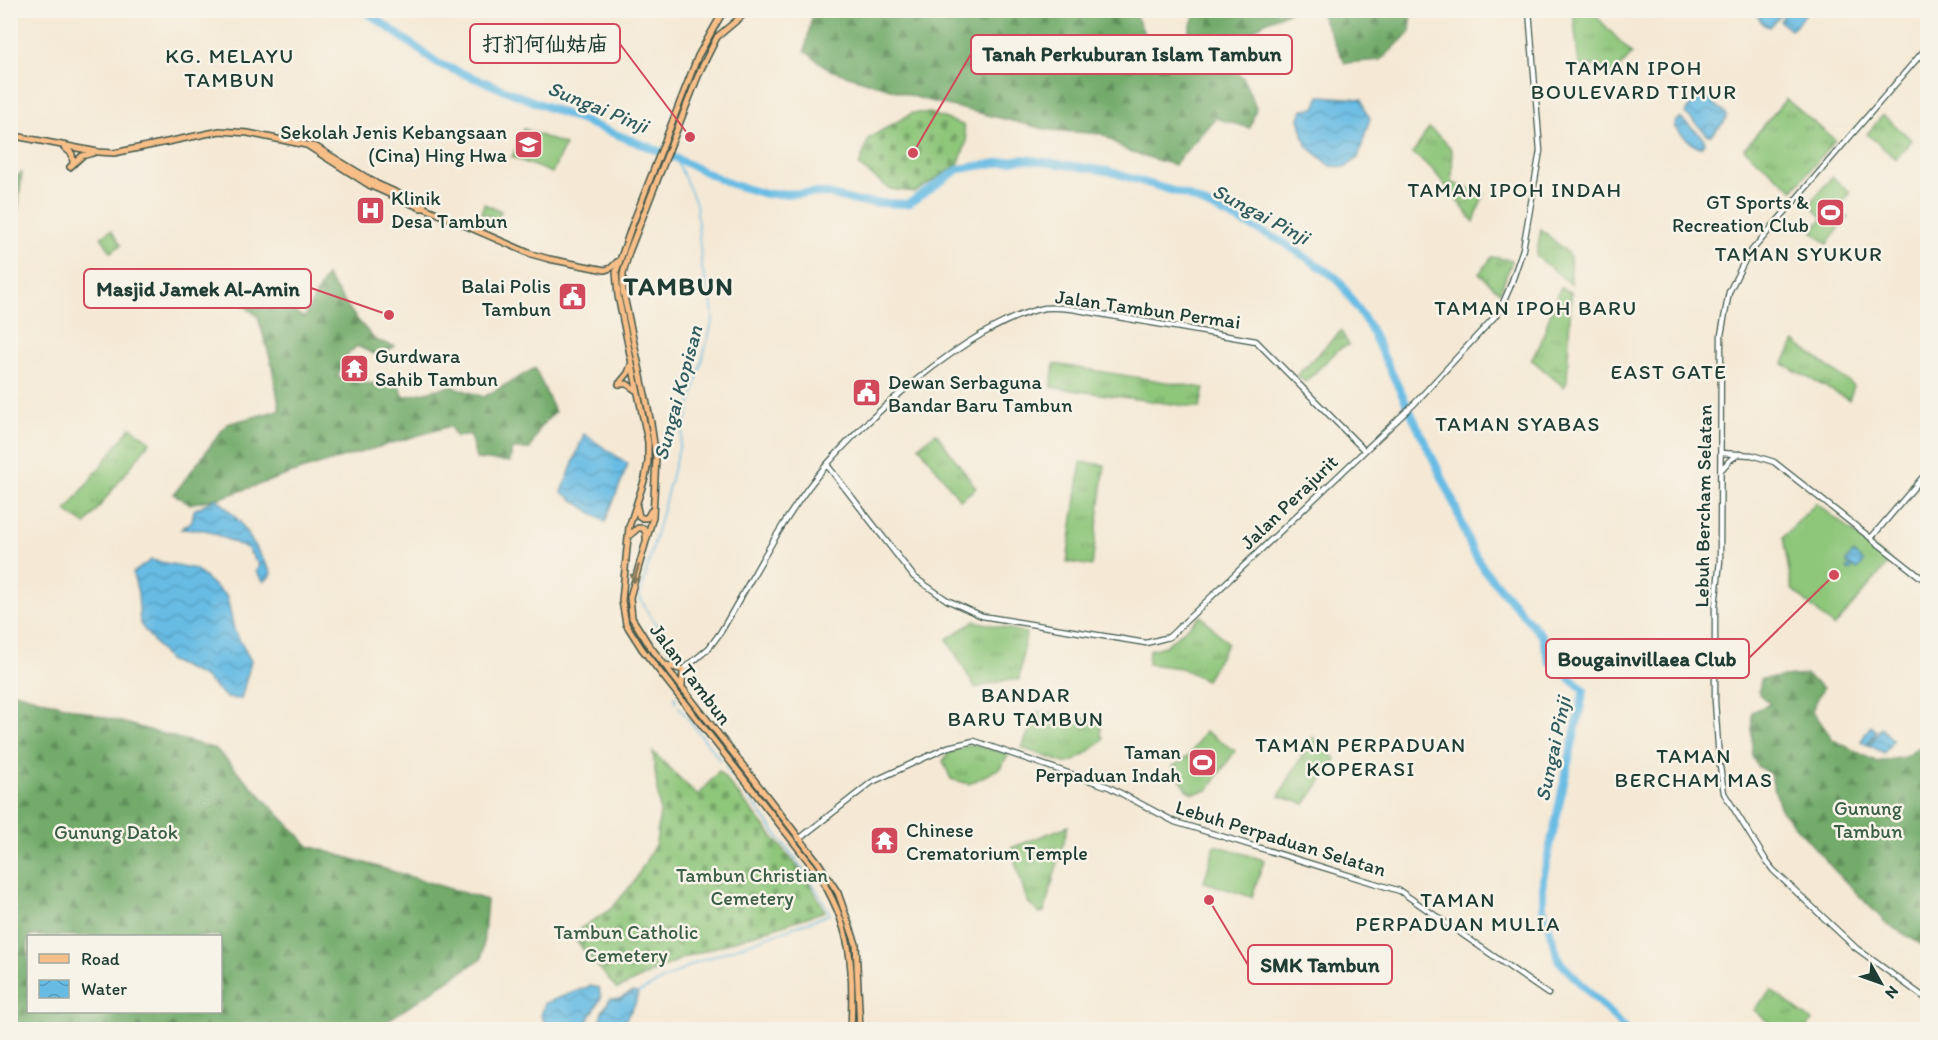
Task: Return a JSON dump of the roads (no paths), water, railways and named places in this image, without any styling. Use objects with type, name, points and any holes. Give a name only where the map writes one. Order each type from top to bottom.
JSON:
[{"type":"main road","name":"Jalan Tambun","points":[[747,10],[717,37],[700,71],[661,161],[623,274],[622,285],[654,435],[656,458],[653,517],[634,580],[630,597],[631,609],[637,628],[819,862],[835,887],[856,944],[860,1029]]},
{"type":"main road","name":"Jalan Tambun","points":[[667,146],[667,138],[698,56],[723,12]]},
{"type":"main road","points":[[10,135],[114,153],[209,133],[229,130],[248,132],[316,147],[377,184],[422,204],[425,208]]},
{"type":"main road","points":[[62,145],[72,154],[71,165],[84,155],[98,152]]},
{"type":"main road","points":[[307,145],[369,185],[531,254],[549,260],[604,270],[613,276],[616,282]]},
{"type":"main road","name":"Jalan Tambun","points":[[661,161],[654,170],[619,259],[616,282],[649,455],[645,478],[632,516],[622,601],[624,614],[629,630],[642,649],[828,889],[842,919],[851,957],[851,1029]]},
{"type":"main road","points":[[340,165],[350,166]]},
{"type":"main road","points":[[350,166],[355,175]]},
{"type":"main road","points":[[369,185],[377,184]]},
{"type":"main road","points":[[604,270],[611,268],[619,259]]},
{"type":"main road","points":[[632,363],[628,373],[619,384],[632,386],[638,392]]},
{"type":"main road","points":[[638,500],[637,512],[642,519],[650,515],[654,501]]},
{"type":"main road","points":[[629,536],[638,528],[643,528],[646,533],[646,545]]},
{"type":"main road","points":[[664,664],[683,670],[682,688]]},
{"type":"street","name":"Jalan Perajurit","points":[[827,465],[907,570],[929,589],[947,600],[982,616],[1146,643],[1160,641],[1175,634],[1415,403],[1499,312],[1521,257],[1539,151],[1529,10]]},
{"type":"street","name":"Lebuh Bercham Selatan","points":[[1928,46],[1747,256],[1730,292],[1721,335],[1720,561],[1715,606],[1714,671],[1717,745],[1725,793],[1773,870],[1856,948],[1928,1000]]},
{"type":"street","name":"Jalan Tambun Permai","points":[[683,670],[709,648],[720,633],[796,505],[827,465],[872,420],[948,356],[986,331],[1030,312],[1055,307],[1256,341],[1364,450]]},
{"type":"street","points":[[1721,453],[1762,456],[1774,462],[1928,583]]},
{"type":"street","points":[[1721,470],[1740,453]]},
{"type":"street","points":[[1871,538],[1928,471]]},
{"type":"street","name":"Lebuh Perpaduan Selatan","points":[[799,839],[872,782],[948,747],[974,741],[1109,787],[1174,822],[1400,891],[1548,994]]},
{"type":"water","points":[[1767,11],[1784,11],[1770,27],[1764,25],[1758,17]]},
{"type":"water","points":[[1787,11],[1805,11],[1806,13],[1790,30],[1780,21]]},
{"type":"water","points":[[1703,94],[1727,115],[1725,121],[1711,135],[1708,135],[1685,113],[1696,96]]},
{"type":"water","points":[[1320,96],[1362,99],[1365,111],[1370,118],[1358,158],[1346,167],[1331,166],[1306,145],[1299,118],[1303,109],[1315,108]]},
{"type":"water","points":[[1680,118],[1704,138],[1705,143],[1701,147],[1695,146],[1675,128],[1675,122]]},
{"type":"water","points":[[584,434],[628,464],[605,522],[562,492]]},
{"type":"water","points":[[217,498],[240,522],[272,574],[264,582],[256,572],[259,565],[247,548],[206,530],[181,529],[192,521],[194,510]]},
{"type":"water","points":[[1853,553],[1864,562],[1857,570],[1850,565],[1852,569],[1849,571],[1847,568],[1850,566],[1846,562]]},
{"type":"water","points":[[151,560],[195,569],[227,597],[234,630],[251,661],[241,699],[227,698],[204,677],[168,660],[140,624],[138,593],[133,573]]},
{"type":"water","points":[[1872,726],[1876,731],[1867,745],[1861,741]]},
{"type":"water","points":[[1881,728],[1893,740],[1884,753],[1869,745]]},
{"type":"water","points":[[590,986],[599,988],[601,998],[583,1029],[549,1029],[541,1016],[545,1003]]},
{"type":"water","points":[[632,992],[638,993],[635,1004],[622,1025],[623,1029],[612,1029],[599,1025],[602,1012],[610,999],[619,999]]},
{"type":"waterway","name":"Sungai Pinji","points":[[364,10],[439,64],[671,156],[731,184],[765,194],[824,193],[859,202],[908,204],[959,169],[1023,159],[1108,171],[1186,195],[1283,242],[1338,279],[1369,326],[1451,496],[1472,550],[1486,572],[1542,636],[1549,661],[1584,690],[1543,879],[1543,908],[1559,961],[1626,1030]]},
{"type":"waterway","name":"Sungai Kopisan","points":[[660,631],[640,596],[713,319],[712,305],[702,269],[696,203],[676,159]]},
{"type":"waterway","points":[[663,641],[678,663]]},
{"type":"waterway","points":[[674,696],[676,702]]},
{"type":"waterway","points":[[679,707],[721,761]]},
{"type":"waterway","points":[[638,993],[697,962],[830,914],[811,880],[725,766]]},
{"type":"place","name":"打扪何仙姑庙","points":[[690,137]]},
{"type":"place","name":"Sekolah Jenis Kebangsaan (Cina) Hing Hwa","points":[[528,144]]},
{"type":"place","name":"Tanah Perkuburan Islam Tambun","points":[[913,153]]},
{"type":"place","name":"Klinik Desa Tambun","points":[[370,210]]},
{"type":"place","name":"GT Sports & Recreation Club","points":[[1830,213]]},
{"type":"place","name":"Balai Polis Tambun","points":[[572,297]]},
{"type":"place","name":"Masjid Jamek Al-Amin","points":[[389,315]]},
{"type":"place","name":"Gurdwara Sahib Tambun","points":[[354,368]]},
{"type":"place","name":"Dewan Serbaguna Bandar Baru Tambun","points":[[867,393]]},
{"type":"place","name":"Bougainvillaea Club","points":[[1834,575]]},
{"type":"place","name":"Taman Perpaduan Indah","points":[[1202,763]]},
{"type":"place","name":"Chinese Crematorium Temple","points":[[885,841]]},
{"type":"place","name":"SMK Tambun","points":[[1209,900]]},
{"type":"district","name":"KG. MELAYU TAMBUN","points":[[230,68]]},
{"type":"district","name":"TAMAN IPOH BOULEVARD TIMUR","points":[[1634,80]]},
{"type":"district","name":"TAMAN IPOH INDAH","points":[[1515,190]]},
{"type":"district","name":"TAMAN SYUKUR","points":[[1799,254]]},
{"type":"district","name":"TAMBUN","points":[[679,286]]},
{"type":"district","name":"TAMAN IPOH BARU","points":[[1536,308]]},
{"type":"district","name":"EAST GATE","points":[[1669,372]]},
{"type":"district","name":"TAMAN SYABAS","points":[[1518,424]]},
{"type":"district","name":"BANDAR BARU TAMBUN","points":[[1026,707]]},
{"type":"district","name":"TAMAN PERPADUAN KOPERASI","points":[[1361,757]]},
{"type":"district","name":"TAMAN BERCHAM MAS","points":[[1694,768]]},
{"type":"district","name":"TAMAN PERPADUAN MULIA","points":[[1458,912]]},
{"type":"park label","name":"Gunung Tambun","points":[[1868,820]]},
{"type":"park label","name":"Gunung Datok","points":[[116,832]]},
{"type":"park label","name":"Tambun Christian Cemetery","points":[[752,886]]},
{"type":"park label","name":"Tambun Catholic Cemetery","points":[[626,944]]}]
